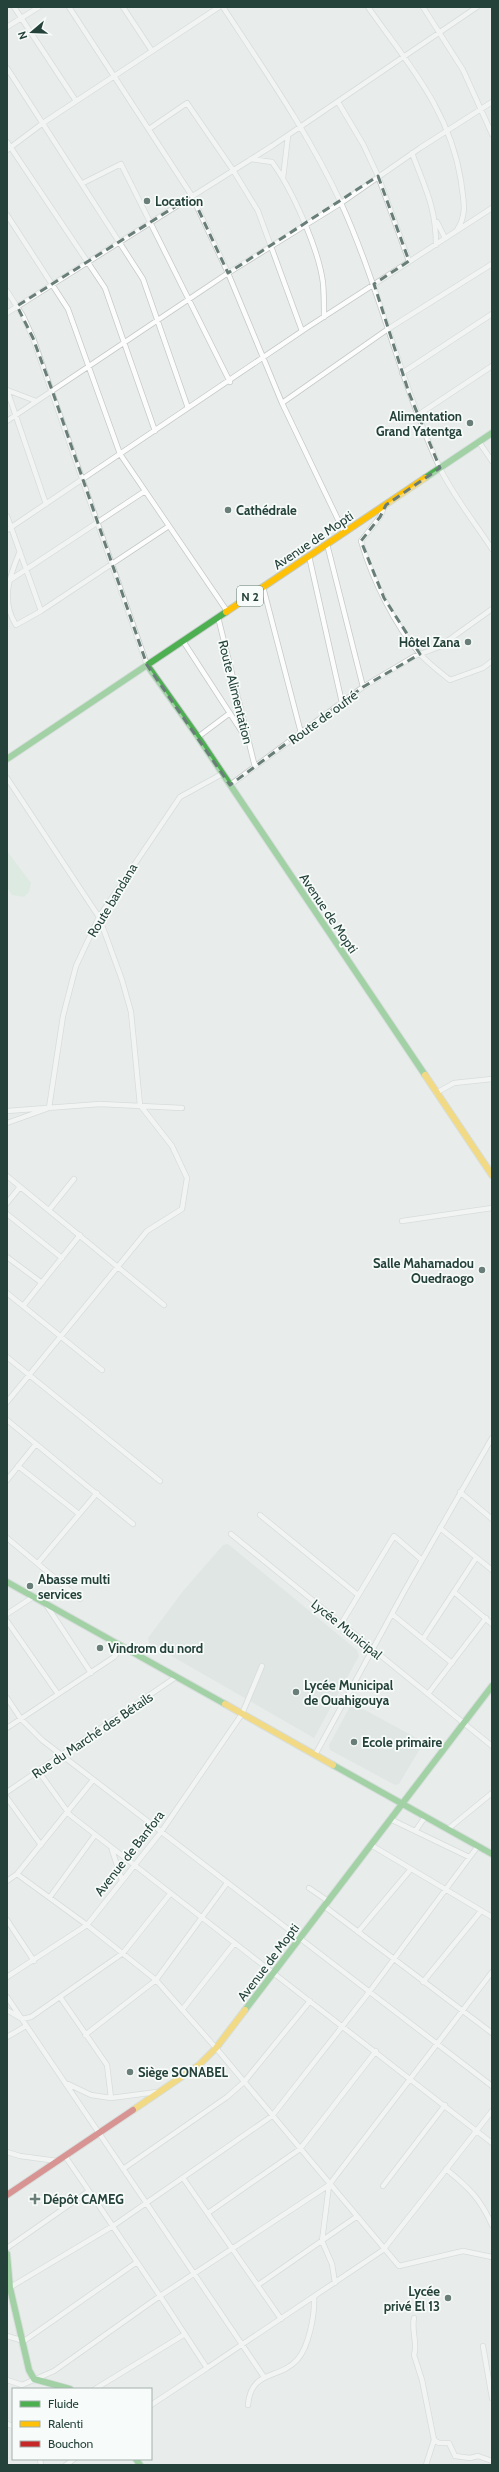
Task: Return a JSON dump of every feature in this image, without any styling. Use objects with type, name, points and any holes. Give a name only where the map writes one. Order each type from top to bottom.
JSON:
[{"type":"street","points":[[14,7],[76,101]]},
{"type":"street","points":[[7,27],[39,7]]},
{"type":"street","points":[[69,7],[192,196],[228,273],[282,403],[344,532]]},
{"type":"street","points":[[123,7],[152,51]]},
{"type":"street","points":[[9,149],[43,123],[219,7]]},
{"type":"street","points":[[223,7],[301,127],[341,203],[374,284],[402,373],[440,468],[492,549]]},
{"type":"street","points":[[368,7],[422,82],[432,103],[438,108],[448,130],[460,165],[466,205],[463,221],[456,231]]},
{"type":"street","points":[[423,7],[462,70],[492,134]]},
{"type":"street","points":[[7,313],[119,241],[288,136],[477,7]]},
{"type":"street","points":[[7,68],[83,183],[143,279],[188,408]]},
{"type":"street","points":[[338,102],[363,144],[378,176],[409,261]]},
{"type":"street","points":[[7,421],[123,343],[190,301],[228,273],[341,203],[412,153],[492,102]]},
{"type":"street","points":[[149,129],[187,104],[233,170],[258,211],[272,246],[276,264],[302,331]]},
{"type":"street","points":[[283,178],[288,136]]},
{"type":"street","points":[[7,142],[9,149],[86,263],[105,288],[155,431]]},
{"type":"street","points":[[412,153],[436,221],[445,238]]},
{"type":"street","points":[[251,160],[272,162],[283,178],[317,257],[323,283],[324,317]]},
{"type":"street","points":[[83,183],[122,164],[230,382]]},
{"type":"street","points":[[9,528],[83,480],[188,408],[230,382],[302,331],[492,208]]},
{"type":"street","points":[[7,215],[68,309],[120,454],[227,611]]},
{"type":"street","points":[[436,221],[436,244]]},
{"type":"street","points":[[282,403],[388,329],[492,264]]},
{"type":"street","points":[[7,292],[17,306],[34,338],[147,665]]},
{"type":"street","points":[[402,373],[492,314]]},
{"type":"street","points":[[418,416],[492,366]]},
{"type":"street","points":[[36,401],[7,390],[46,504]]},
{"type":"street","name":"Avenue de Mopti","points":[[7,759],[492,433]]},
{"type":"street","points":[[479,442],[492,462]]},
{"type":"street","points":[[7,581],[146,491]]},
{"type":"street","points":[[386,505],[380,518],[361,541],[384,598],[400,627],[420,654],[450,680],[483,668],[492,661]]},
{"type":"street","points":[[7,516],[9,528],[20,551],[42,610]]},
{"type":"street","points":[[20,551],[7,581],[9,618],[16,625],[42,610],[169,526]]},
{"type":"street","points":[[327,544],[363,687]]},
{"type":"street","points":[[309,556],[342,703]]},
{"type":"street","points":[[263,587],[301,733]]},
{"type":"street","name":"Route de oufré","points":[[230,785],[363,687],[420,654],[439,646],[492,609]]},
{"type":"street","name":"Route Alimentation","points":[[218,617],[255,766]]},
{"type":"street","points":[[183,641],[249,742]]},
{"type":"street","name":"Avenue de Mopti","points":[[147,665],[198,737],[492,1175]]},
{"type":"street","points":[[198,737],[230,713]]},
{"type":"street","name":"Route bandana","points":[[49,1108],[65,1009],[76,966],[99,917],[180,797],[222,774]]},
{"type":"street","points":[[7,778],[99,917],[122,980],[131,1012],[140,1105],[172,1146],[187,1178],[182,1208],[147,1231],[7,1402]]},
{"type":"street","points":[[436,1093],[454,1083],[492,1079]]},
{"type":"street","points":[[7,1111],[100,1104],[182,1108]]},
{"type":"street","points":[[7,1123],[49,1108]]},
{"type":"street","points":[[7,1176],[164,1305]]},
{"type":"street","points":[[49,1210],[74,1179]]},
{"type":"street","points":[[7,1203],[20,1187]]},
{"type":"street","points":[[402,1221],[492,1208]]},
{"type":"street","points":[[7,1214],[62,1258]]},
{"type":"street","points":[[23,1306],[80,1235]]},
{"type":"street","points":[[7,1257],[42,1283]]},
{"type":"street","points":[[7,1293],[102,1370]]},
{"type":"street","points":[[7,1357],[160,1481]]},
{"type":"street","points":[[7,1420],[133,1524]]},
{"type":"street","points":[[316,1755],[372,1649],[492,1438]]},
{"type":"street","points":[[7,1480],[36,1444]]},
{"type":"street","points":[[18,1466],[79,1514]]},
{"type":"street","points":[[460,1492],[491,1517]]},
{"type":"street","points":[[38,1563],[96,1493]]},
{"type":"street","points":[[260,1515],[358,1595]]},
{"type":"street","points":[[440,1528],[492,1570]]},
{"type":"street","name":"Lycée Municipal","points":[[231,1534],[463,1724],[492,1746]]},
{"type":"street","points":[[341,1624],[394,1536],[422,1560]]},
{"type":"street","points":[[8,1540],[38,1563],[80,1599]]},
{"type":"street","points":[[423,1639],[476,1558]]},
{"type":"street","points":[[7,1582],[492,1854]]},
{"type":"street","points":[[454,1592],[492,1624]]},
{"type":"street","points":[[7,1614],[33,1597]]},
{"type":"street","points":[[46,1604],[91,1673]]},
{"type":"street","points":[[392,1614],[452,1663]]},
{"type":"street","points":[[428,1694],[486,1618]]},
{"type":"street","points":[[7,1621],[58,1694]]},
{"type":"street","points":[[7,1728],[114,1657],[122,1647]]},
{"type":"street","name":"Avenue de Banfora","points":[[7,1977],[34,1961],[87,1925],[161,1832],[242,1714],[262,1666]]},
{"type":"street","name":"Rue du Marché des Bétails","points":[[7,1792],[176,1677]]},
{"type":"street","name":"Avenue de Mopti","points":[[7,2195],[199,2066],[216,2048],[371,1845],[401,1803],[492,1686]]},
{"type":"street","points":[[7,1698],[21,1719],[42,1740],[492,2086]]},
{"type":"street","points":[[38,1772],[68,1811],[95,1835],[135,1864],[170,1894],[234,1944],[412,2078],[492,2142]]},
{"type":"street","points":[[7,1881],[17,1874],[93,1780]]},
{"type":"street","points":[[448,1829],[492,1793]]},
{"type":"street","points":[[7,1798],[41,1845]]},
{"type":"street","points":[[416,1830],[425,1817]]},
{"type":"street","points":[[390,1819],[403,1826],[416,1830],[470,1857]]},
{"type":"street","points":[[50,1897],[95,1835]]},
{"type":"street","points":[[371,1845],[444,1890],[492,1917]]},
{"type":"street","points":[[8,2288],[113,2226],[147,2204],[272,2116],[370,1991],[478,1846]]},
{"type":"street","points":[[111,1847],[122,1880]]},
{"type":"street","points":[[358,1932],[411,1869]]},
{"type":"street","points":[[17,1874],[87,1925],[156,1980],[216,2048],[383,2250],[399,2266],[463,2252],[492,2257]]},
{"type":"street","points":[[85,2035],[156,1980],[227,1883]]},
{"type":"street","points":[[308,1888],[358,1932],[393,1960],[492,2033]]},
{"type":"street","points":[[7,2010],[22,2019],[31,2017],[123,1953],[170,1894]]},
{"type":"street","points":[[423,1982],[481,1911]]},
{"type":"street","points":[[7,1920],[34,1961]]},
{"type":"street","points":[[182,2010],[234,1944]]},
{"type":"street","points":[[7,2380],[23,2387],[34,2379],[54,2371],[160,2296],[234,2249],[329,2185],[492,1972]]},
{"type":"street","points":[[7,1997],[264,2377]]},
{"type":"street","points":[[60,1997],[107,2065],[111,2098]]},
{"type":"street","points":[[123,2169],[227,2098],[244,2082],[310,2001]]},
{"type":"street","points":[[7,2037],[26,2026]]},
{"type":"street","points":[[208,2213],[300,2149],[376,2051]]},
{"type":"street","points":[[65,2082],[73,2088],[91,2095],[111,2098],[160,2092]]},
{"type":"street","points":[[383,2186],[445,2105]]},
{"type":"street","points":[[152,2404],[383,2250],[492,2111]]},
{"type":"street","points":[[7,2152],[20,2156],[58,2161]]},
{"type":"street","points":[[65,2156],[207,2368]]},
{"type":"street","points":[[446,2170],[472,2191],[482,2203],[492,2224]]},
{"type":"street","points":[[183,2178],[234,2249],[281,2319]]},
{"type":"street","points":[[329,2185],[322,2242],[332,2264],[335,2283]]},
{"type":"street","points":[[7,2248],[88,2191]]},
{"type":"street","points":[[258,2285],[356,2217]]},
{"type":"street","points":[[7,2254],[8,2288],[24,2341],[29,2370],[34,2379],[66,2388]]},
{"type":"street","points":[[24,2341],[137,2262]]},
{"type":"street","points":[[248,2405],[249,2395],[253,2387],[264,2377],[297,2360],[308,2337],[315,2311],[314,2297]]},
{"type":"street","points":[[414,2318],[412,2325],[415,2351],[414,2355],[422,2380],[434,2440],[426,2465]]},
{"type":"street","points":[[97,2388],[185,2334]]},
{"type":"street","points":[[7,2336],[24,2341]]},
{"type":"street","points":[[483,2346],[492,2398]]},
{"type":"street","points":[[434,2440],[438,2443],[449,2443],[455,2456],[470,2458],[478,2456],[492,2461]]},
{"type":"highlighted area","points":[[378,176],[409,261],[374,284],[409,393],[440,468],[386,505],[380,517],[361,541],[384,598],[420,654],[363,687],[230,785],[147,665],[52,390],[33,338],[17,306],[192,196],[228,273]]},
{"type":"shaded area","points":[[228,1544],[357,1650],[359,1656],[314,1738],[149,1643],[148,1638],[183,1591],[223,1545]]},
{"type":"shaded area","points":[[352,1703],[424,1742],[399,1784],[395,1785],[330,1750],[329,1745]]},
{"type":"green space","points":[[7,851],[31,883],[29,892],[24,897],[12,895],[7,888]]},
{"type":"traffic: fast","points":[[425,478],[492,433]]},
{"type":"traffic: fast","points":[[7,759],[226,612]]},
{"type":"traffic: fast","points":[[147,665],[198,737],[425,1075]]},
{"type":"traffic: fast","points":[[7,1582],[225,1704]]},
{"type":"traffic: fast","points":[[245,2010],[492,1686]]},
{"type":"traffic: fast","points":[[333,1765],[492,1854]]},
{"type":"traffic: fast","points":[[7,2254],[10,2288],[29,2370],[34,2379],[66,2388]]},
{"type":"traffic: fast","points":[[137,2460],[140,2465]]},
{"type":"traffic: slow","points":[[226,612],[425,478]]},
{"type":"traffic: slow","points":[[425,1075],[492,1175]]},
{"type":"traffic: slow","points":[[225,1704],[333,1765]]},
{"type":"traffic: slow","points":[[133,2110],[199,2065],[216,2048],[245,2010]]},
{"type":"traffic: jam","points":[[7,2195],[133,2110]]},
{"type":"place","name":"Location","points":[[147,201]]},
{"type":"place","name":"Alimentation Grand Yatentga","points":[[470,423]]},
{"type":"place","name":"Cathédrale","points":[[228,510]]},
{"type":"place","name":"Hôtel Zana","points":[[468,642]]},
{"type":"place","name":"Salle Mahamadou Ouedraogo","points":[[482,1270]]},
{"type":"place","name":"Abasse multi services","points":[[30,1586]]},
{"type":"place","name":"Vindrom du nord","points":[[100,1648]]},
{"type":"place","name":"Lycée Municipal de Ouahigouya","points":[[296,1692]]},
{"type":"place","name":"Ecole primaire","points":[[354,1742]]},
{"type":"place","name":"Siège SONABEL","points":[[130,2072]]},
{"type":"place","name":"Dépôt CAMEG","points":[[35,2199]]},
{"type":"place","name":"Lycée privé El 13","points":[[448,2298]]}]
